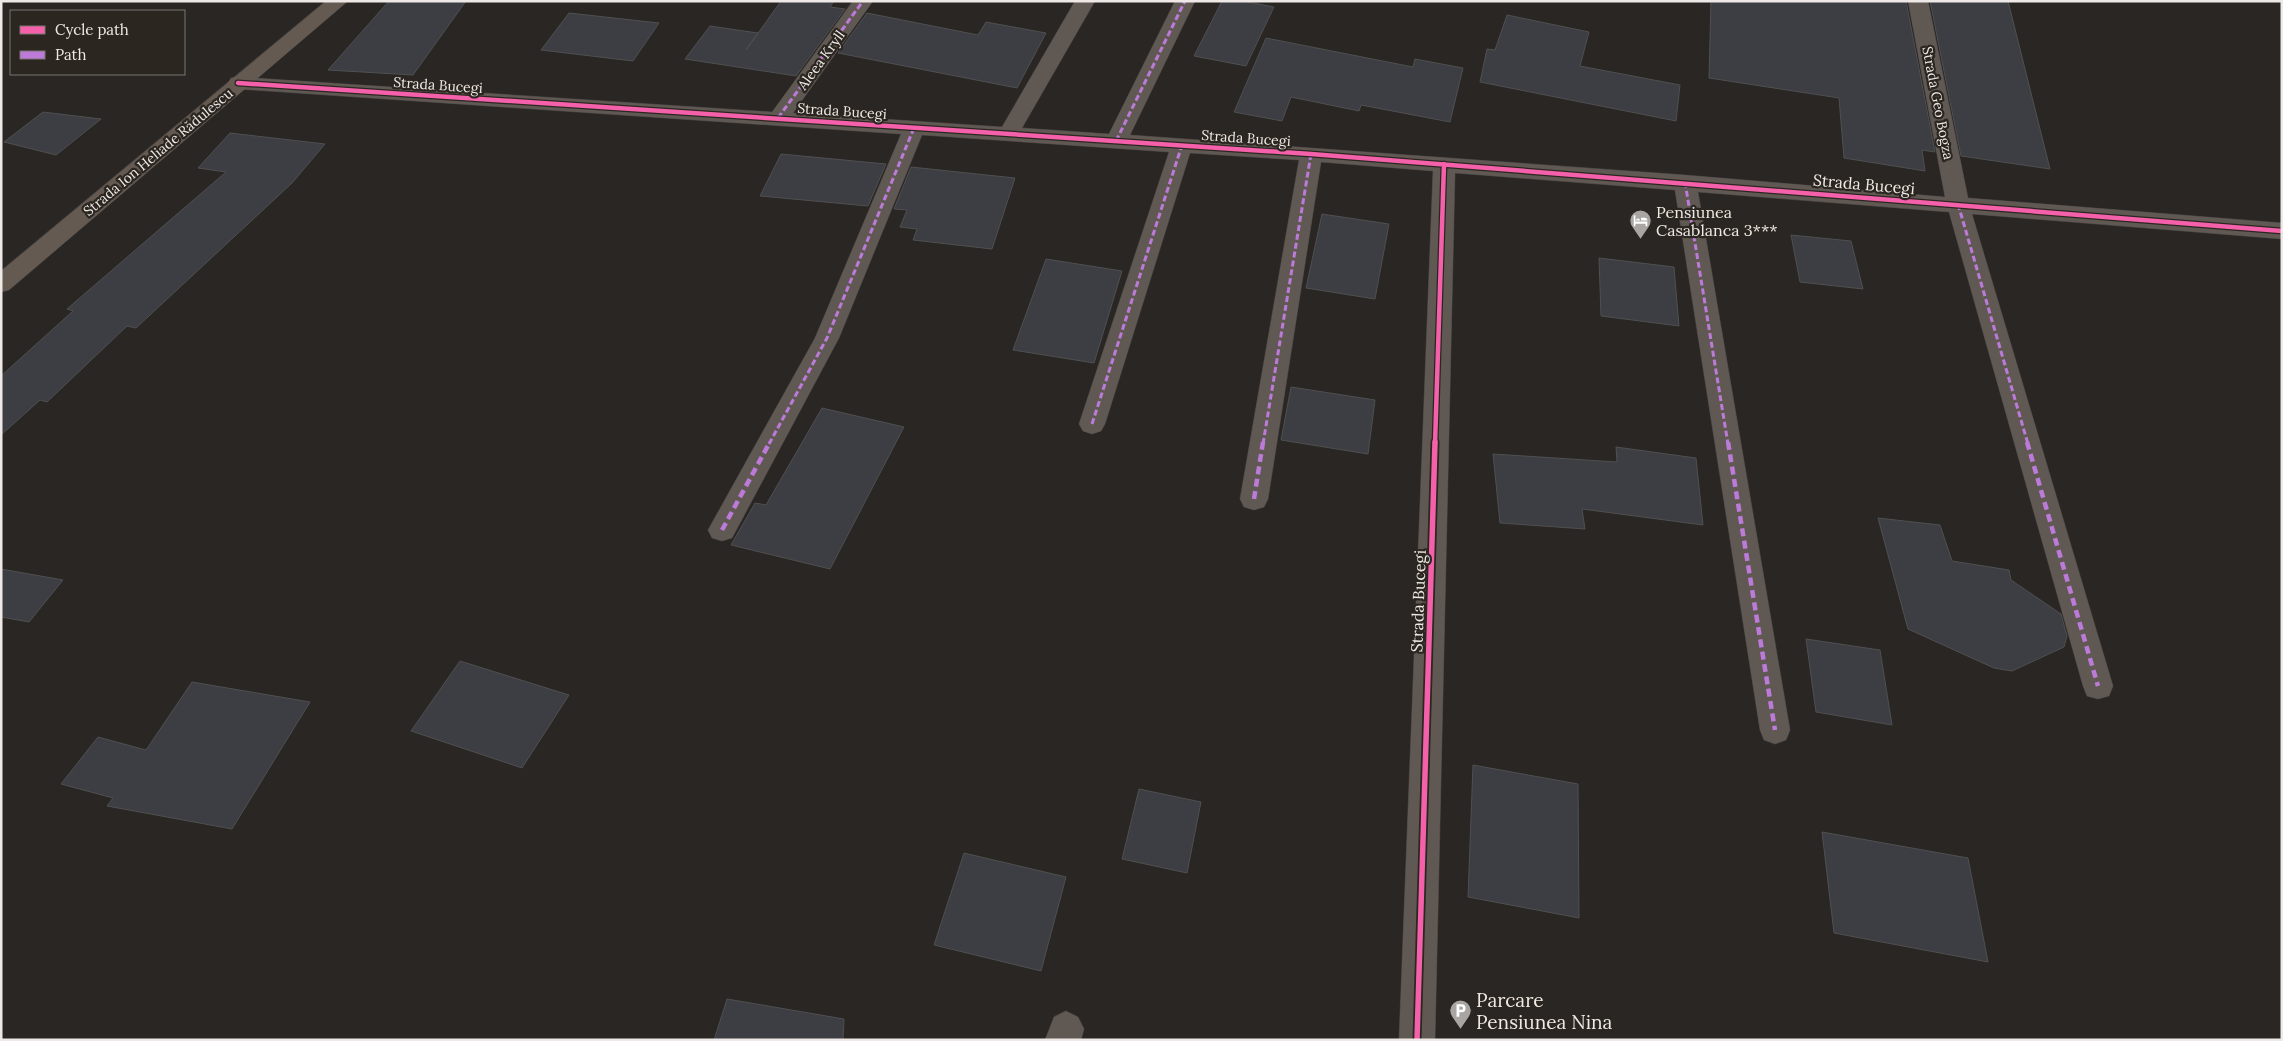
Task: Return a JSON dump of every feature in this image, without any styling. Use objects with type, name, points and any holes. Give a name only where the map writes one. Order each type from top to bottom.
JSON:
[{"type":"street","name":"Strada Ion Heliade Rădulescu","points":[[1,284],[238,83],[338,1]]},
{"type":"street","name":"Aleea Kryll","points":[[778,118],[863,1]]},
{"type":"street","points":[[1008,134],[1085,1]]},
{"type":"street","points":[[1116,141],[1185,1]]},
{"type":"street","name":"Strada Geo Bogza","points":[[1918,1],[1958,204],[2098,686]]},
{"type":"street","name":"Strada Bucegi","points":[[238,83],[1311,154],[1685,182],[2282,231]]},
{"type":"street","points":[[722,530],[828,338],[914,128]]},
{"type":"street","points":[[1092,424],[1182,145]]},
{"type":"street","points":[[1254,499],[1311,154]]},
{"type":"street","name":"Strada Bucegi","points":[[1417,1040],[1444,164]]},
{"type":"street","points":[[1685,182],[1775,730]]},
{"type":"building","points":[[389,1],[466,1],[413,75],[328,70]]},
{"type":"building","points":[[781,1],[834,1],[830,7],[845,9],[796,76],[685,59],[710,26],[758,33],[746,50]]},
{"type":"building","points":[[1222,1],[1243,1],[1274,7],[1246,66],[1194,56]]},
{"type":"building","points":[[1711,1],[1906,1],[1935,152],[1922,150],[1925,171],[1844,158],[1839,98],[1709,78]]},
{"type":"building","points":[[1930,1],[2008,1],[2050,169],[1961,156]]},
{"type":"building","points":[[569,13],[659,23],[633,61],[541,50]]},
{"type":"building","points":[[867,13],[978,35],[986,22],[1046,33],[1017,88],[838,53]]},
{"type":"building","points":[[1507,15],[1589,32],[1580,66],[1680,85],[1676,121],[1480,82],[1487,49],[1495,50]]},
{"type":"building","points":[[1266,38],[1413,67],[1415,59],[1463,68],[1450,122],[1361,105],[1359,111],[1291,97],[1282,121],[1234,112]]},
{"type":"building","points":[[43,112],[101,119],[56,155],[4,142]]},
{"type":"building","points":[[230,133],[325,144],[292,183],[136,328],[127,326],[47,402],[40,400],[1,435],[1,376],[73,311],[67,309],[226,172],[198,168]]},
{"type":"building","points":[[781,154],[886,164],[868,206],[760,196]]},
{"type":"building","points":[[911,167],[1015,178],[992,249],[913,240],[917,229],[900,227],[907,210],[894,209]]},
{"type":"building","points":[[1322,214],[1389,224],[1375,299],[1306,288]]},
{"type":"building","points":[[1791,235],[1851,241],[1863,289],[1800,282]]},
{"type":"building","points":[[1599,258],[1674,267],[1679,326],[1601,316]]},
{"type":"building","points":[[1046,259],[1122,271],[1094,363],[1013,350]]},
{"type":"building","points":[[1291,387],[1375,400],[1368,454],[1281,440]]},
{"type":"building","points":[[822,408],[904,427],[830,569],[731,545],[755,503],[766,505]]},
{"type":"building","points":[[1616,447],[1696,458],[1703,525],[1582,509],[1585,529],[1500,523],[1493,454],[1617,462]]},
{"type":"building","points":[[1878,518],[1940,525],[1952,561],[2009,570],[2011,580],[2061,614],[2067,636],[2064,647],[2012,671],[1994,668],[1908,629]]},
{"type":"building","points":[[1,569],[63,580],[29,622],[1,617]]},
{"type":"building","points":[[1806,639],[1880,650],[1892,725],[1816,712]]},
{"type":"building","points":[[460,661],[569,695],[522,768],[411,731]]},
{"type":"building","points":[[192,682],[310,702],[232,829],[107,806],[113,798],[61,784],[98,737],[146,750]]},
{"type":"building","points":[[1473,765],[1578,784],[1579,918],[1468,897]]},
{"type":"building","points":[[1139,789],[1201,802],[1187,873],[1122,859]]},
{"type":"building","points":[[1822,832],[1968,858],[1988,962],[1834,933]]},
{"type":"building","points":[[964,853],[1066,877],[1041,971],[934,945]]},
{"type":"building","points":[[727,999],[844,1019],[843,1040],[714,1040]]},
{"type":"marked path","points":[[778,118],[863,1]]},
{"type":"marked path","points":[[1116,141],[1185,1]]},
{"type":"marked path","points":[[722,530],[827,338],[914,128]]},
{"type":"marked path","points":[[1092,424],[1182,145]]},
{"type":"marked path","points":[[1254,499],[1311,154]]},
{"type":"marked path","points":[[1685,182],[1775,730]]},
{"type":"marked path","points":[[1958,204],[2098,686]]},
{"type":"cycle path","points":[[238,83],[1311,154],[2282,231]]},
{"type":"cycle path","points":[[1417,1040],[1444,164]]},
{"type":"place","name":"Pensiunea Casablanca 3***","points":[[1640,240]]},
{"type":"place","name":"Parcare Pensiunea Nina","points":[[1460,1030]]}]
